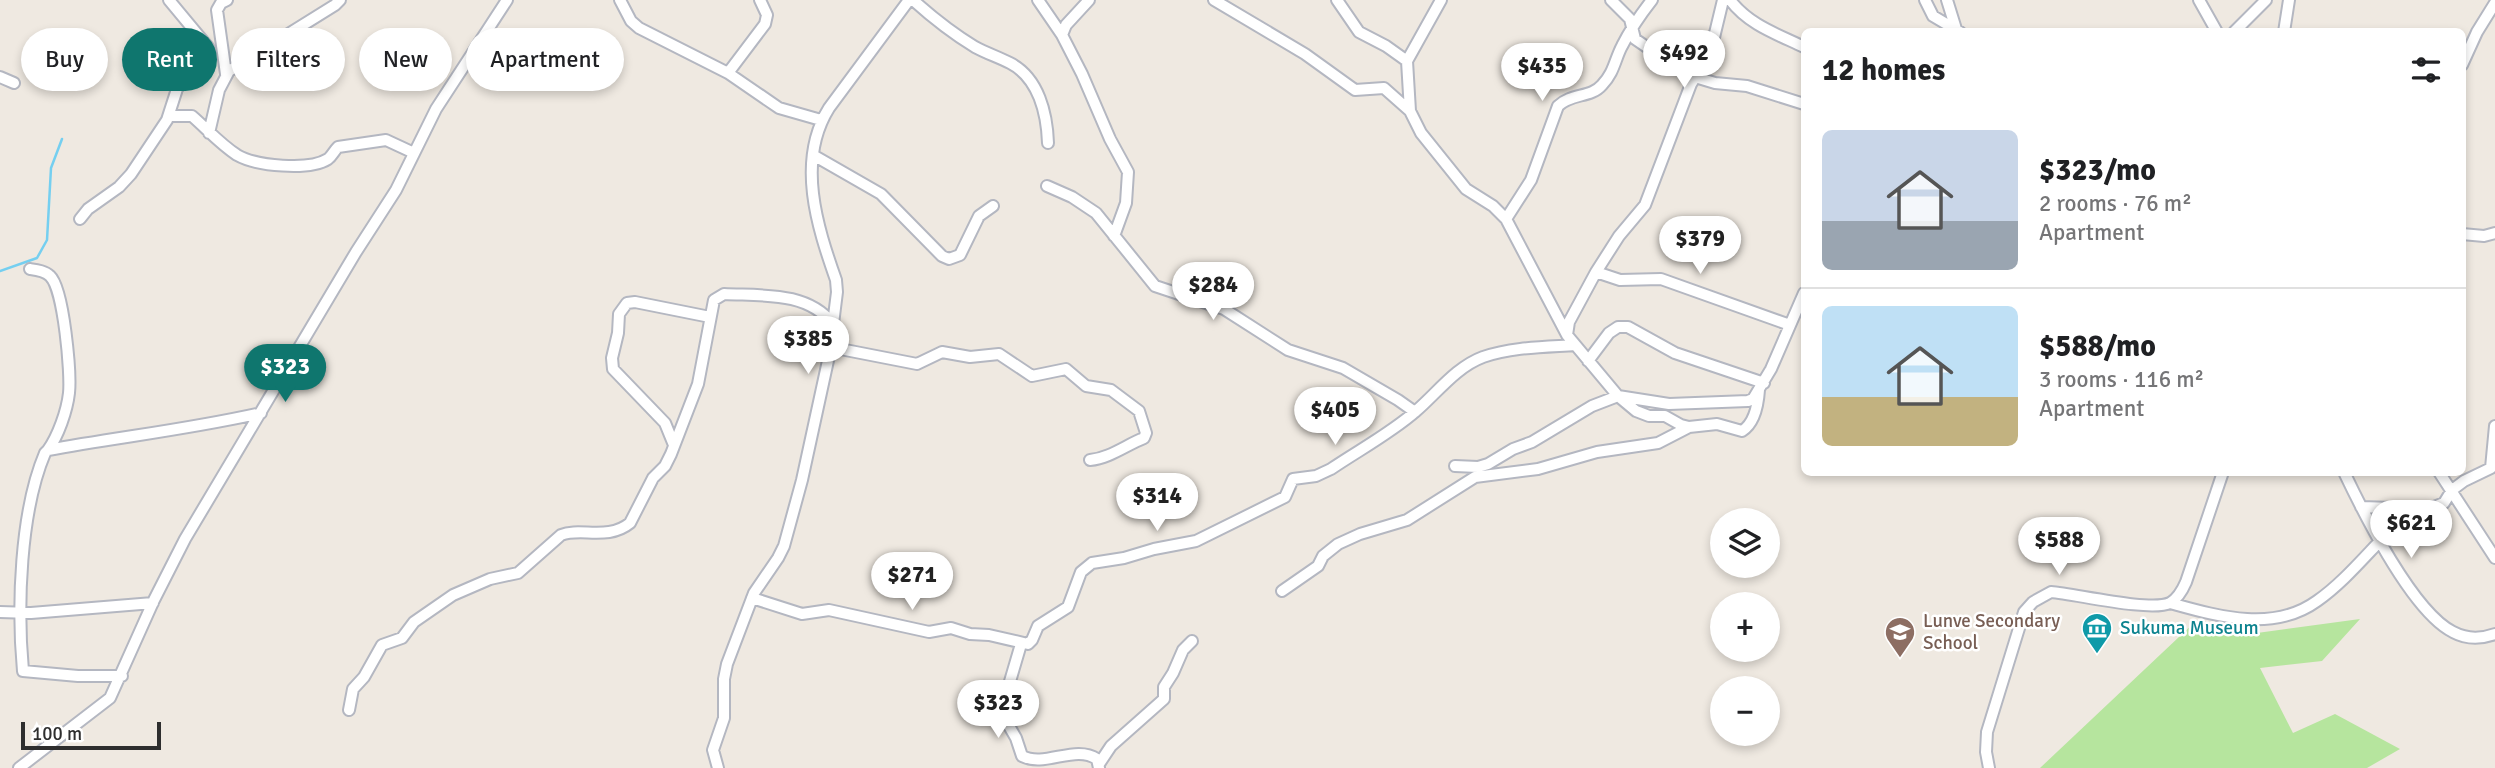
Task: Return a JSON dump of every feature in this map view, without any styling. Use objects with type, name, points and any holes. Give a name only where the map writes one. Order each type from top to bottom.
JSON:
[{"type":"street","points":[[80,219],[88,209],[125,181],[169,116],[177,89],[206,57],[209,50],[169,0]]},
{"type":"street","points":[[226,75],[217,10],[221,3],[227,0]]},
{"type":"street","points":[[209,133],[219,90],[226,75],[340,0]]},
{"type":"street","points":[[19,768],[106,702],[122,676],[153,603],[185,539],[249,428],[396,190],[436,109],[507,0]]},
{"type":"street","points":[[620,0],[631,21],[639,28],[728,73],[772,105],[821,120]]},
{"type":"street","points":[[728,73],[765,24],[767,15],[760,0]]},
{"type":"street","points":[[718,768],[713,750],[724,718],[725,672],[751,598],[784,546],[802,480],[830,347],[836,280],[811,199],[813,155],[821,120],[856,68],[911,0],[946,28],[1021,71],[1045,108],[1048,143]]},
{"type":"street","points":[[1038,0],[1062,35],[1128,172],[1126,202],[1114,236]]},
{"type":"street","points":[[1062,35],[1066,24],[1089,0]]},
{"type":"street","points":[[1214,0],[1320,63],[1350,87],[1361,90],[1384,88],[1410,111]]},
{"type":"street","points":[[1337,0],[1359,32],[1387,46],[1407,61]]},
{"type":"street","points":[[1441,0],[1407,61],[1410,111],[1421,134],[1466,189],[1493,206],[1506,219],[1567,335],[1618,396],[1639,413],[1649,416],[1663,415],[1689,427]]},
{"type":"street","points":[[1611,0],[1632,22],[1632,31],[1639,42],[1695,78],[1747,86],[1801,103]]},
{"type":"street","points":[[1506,219],[1531,180],[1558,106],[1566,99],[1596,91],[1603,85],[1619,57],[1620,48],[1652,0]]},
{"type":"street","points":[[1567,335],[1569,322],[1596,272],[1619,236],[1645,205],[1690,83],[1710,54],[1724,0]]},
{"type":"street","points":[[1730,0],[1744,16],[1765,30],[1801,46]]},
{"type":"street","points":[[1925,0],[1933,16],[1954,28]]},
{"type":"street","points":[[1947,0],[1957,28]]},
{"type":"street","points":[[2199,0],[2215,28]]},
{"type":"street","points":[[2238,28],[2266,0]]},
{"type":"street","points":[[2285,28],[2289,0]]},
{"type":"street","points":[[2466,57],[2495,3]]},
{"type":"street","points":[[0,77],[14,83]]},
{"type":"street","points":[[169,116],[192,116],[209,133],[245,159],[275,164],[316,164],[330,158],[338,147],[386,140],[414,152]]},
{"type":"street","points":[[813,155],[881,194],[942,256],[949,259],[960,255],[979,216],[993,206]]},
{"type":"street","points":[[1046,186],[1072,197],[1096,214],[1155,286],[1224,309],[1288,350],[1343,368],[1415,412]]},
{"type":"street","points":[[2466,234],[2495,234]]},
{"type":"street","points":[[30,269],[43,272],[53,280],[64,324],[69,378],[68,397],[54,442],[44,456],[27,510],[21,613],[23,672],[122,676]]},
{"type":"street","points":[[1596,272],[1620,280],[1661,279],[1790,325]]},
{"type":"street","points":[[349,710],[353,689],[364,677],[380,647],[402,639],[414,621],[433,608],[453,595],[490,579],[518,573],[554,540],[566,533],[598,534],[627,526],[653,478],[668,460],[698,384],[714,300],[724,294],[797,300],[823,312],[833,324]]},
{"type":"street","points":[[1455,466],[1478,467],[1488,464],[1513,449],[1532,442],[1592,406],[1618,396],[1679,404],[1753,399],[1801,300]]},
{"type":"street","points":[[674,445],[664,423],[612,366],[619,314],[627,303],[635,302],[710,317]]},
{"type":"street","points":[[1588,361],[1609,333],[1618,327],[1628,327],[1675,353],[1761,386]]},
{"type":"street","points":[[751,598],[802,614],[829,610],[929,632],[951,628],[1028,644],[1038,626],[1068,607],[1081,572],[1092,563],[1128,558],[1154,549],[1196,541],[1285,497],[1293,480],[1316,476],[1331,469],[1415,412],[1467,365],[1484,357],[1530,348],[1575,345]]},
{"type":"street","points":[[830,347],[917,364],[942,352],[970,357],[999,354],[1032,376],[1069,370],[1086,386],[1111,390],[1137,409],[1146,433],[1144,438],[1104,458],[1090,460]]},
{"type":"street","points":[[1282,591],[1318,566],[1323,556],[1338,544],[1360,534],[1407,520],[1475,477],[1538,469],[1593,453],[1658,443],[1689,427],[1717,424],[1738,431],[1746,430],[1757,408],[1761,386]]},
{"type":"street","points":[[48,450],[172,428],[195,428],[261,412]]},
{"type":"street","points":[[2361,507],[2426,509],[2444,503],[2452,491],[2467,479],[2491,468],[2495,426]]},
{"type":"street","points":[[2170,603],[2183,590],[2222,476]]},
{"type":"street","points":[[2346,476],[2380,541],[2425,609],[2452,632],[2471,638],[2495,634]]},
{"type":"street","points":[[2442,476],[2495,558]]},
{"type":"street","points":[[1989,768],[1987,732],[2024,612],[2033,602],[2051,592],[2147,605],[2170,603],[2238,619],[2288,614],[2310,606],[2328,593],[2380,541]]},
{"type":"street","points":[[0,612],[21,613],[153,603]]},
{"type":"street","points":[[1099,766],[1111,746],[1164,699],[1164,687],[1183,650],[1192,641]]},
{"type":"street","points":[[1021,644],[1001,712],[1016,738],[1022,757],[1028,761],[1051,761],[1086,754],[1097,759],[1099,766]]},
{"type":"green space","points":[[2360,619],[2322,661],[2260,668],[2293,733],[2335,714],[2400,749],[2367,768],[2040,768],[2197,620],[2257,633]]},
{"type":"waterway","points":[[0,271],[37,258],[47,240],[51,168],[62,139]]},
{"type":"place","name":"Sukuma Museum","points":[[2097,655]]},
{"type":"place","name":"Lunve Secondary School","points":[[1900,659]]}]
